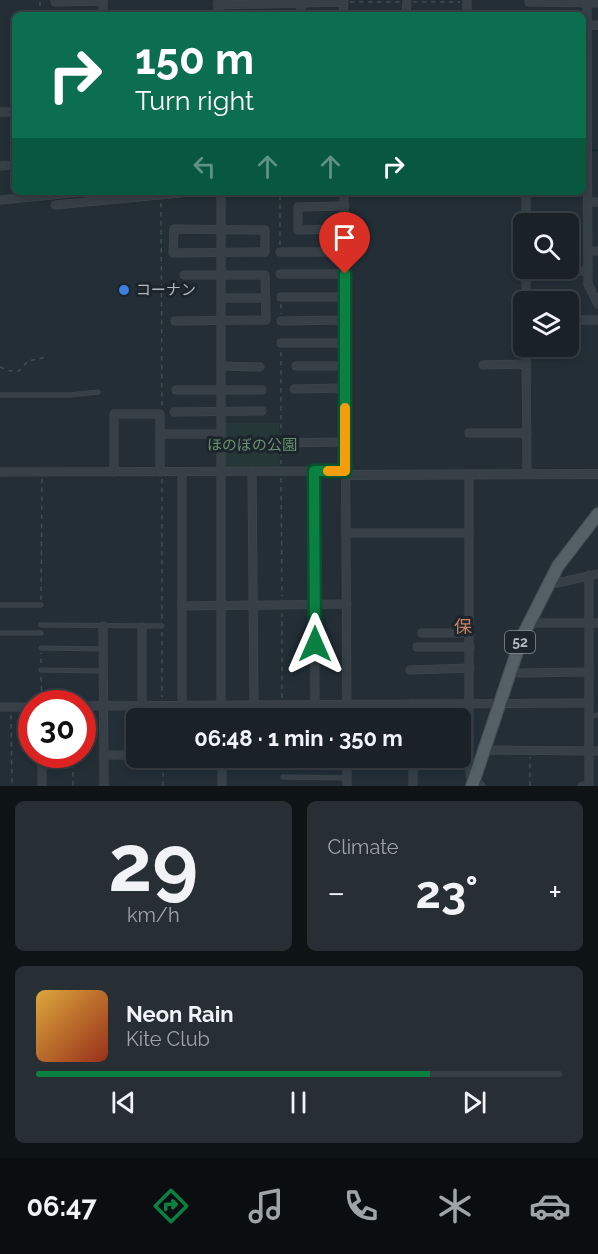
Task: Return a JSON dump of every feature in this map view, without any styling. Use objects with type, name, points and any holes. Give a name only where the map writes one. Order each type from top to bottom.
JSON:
[{"type":"main road","name":"52","points":[[476,785],[499,703],[528,623],[563,558],[598,513]]},
{"type":"street","points":[[55,0],[55,2],[103,1]]},
{"type":"street","points":[[218,2],[344,1]]},
{"type":"street","points":[[406,2],[406,12]]},
{"type":"street","points":[[529,2],[598,3]]},
{"type":"street","points":[[301,3],[301,12]]},
{"type":"street","points":[[586,49],[598,48]]},
{"type":"street","points":[[598,94],[586,94],[588,284],[598,304]]},
{"type":"street","points":[[586,116],[598,117]]},
{"type":"street","points":[[586,143],[598,142]]},
{"type":"street","points":[[586,156],[598,155]]},
{"type":"street","points":[[0,200],[41,195]]},
{"type":"street","points":[[55,206],[161,195]]},
{"type":"street","points":[[221,195],[221,708]]},
{"type":"street","points":[[344,195],[347,708]]},
{"type":"street","points":[[526,195],[526,213]]},
{"type":"street","points":[[588,202],[598,202]]},
{"type":"street","points":[[345,206],[298,207],[298,230],[345,229]]},
{"type":"street","points":[[174,229],[265,230],[265,252],[221,253],[173,253],[174,229]]},
{"type":"street","points":[[588,251],[598,251]]},
{"type":"street","points":[[280,252],[345,252]]},
{"type":"street","points":[[579,271],[588,271]]},
{"type":"street","points":[[280,274],[345,274]]},
{"type":"street","points":[[175,321],[266,321],[265,275],[183,275]]},
{"type":"street","points":[[281,297],[344,297]]},
{"type":"street","points":[[222,298],[266,298]]},
{"type":"street","points":[[281,321],[345,320]]},
{"type":"street","points":[[579,320],[598,320]]},
{"type":"street","points":[[281,343],[345,343]]},
{"type":"street","points":[[526,357],[527,474]]},
{"type":"street","points":[[483,365],[526,364]]},
{"type":"street","points":[[221,366],[260,368]]},
{"type":"street","points":[[296,366],[345,366]]},
{"type":"street","points":[[294,389],[345,388]]},
{"type":"street","points":[[176,390],[262,390]]},
{"type":"street","points":[[174,412],[262,411]]},
{"type":"street","points":[[114,472],[114,414],[160,414],[160,472]]},
{"type":"street","points":[[469,433],[527,433]]},
{"type":"street","points":[[160,435],[221,434]]},
{"type":"street","points":[[281,443],[344,442]]},
{"type":"street","points":[[252,471],[254,704]]},
{"type":"street","points":[[0,472],[314,471],[598,474]]},
{"type":"street","points":[[314,471],[315,704]]},
{"type":"street","points":[[182,472],[182,705]]},
{"type":"street","points":[[469,474],[469,767],[476,785]]},
{"type":"street","points":[[346,533],[469,533]]},
{"type":"street","points":[[549,582],[557,583],[598,574]]},
{"type":"street","points":[[582,786],[589,786],[594,751],[589,716],[589,575]]},
{"type":"street","points":[[182,606],[347,604]]},
{"type":"street","points":[[528,623],[598,623]]},
{"type":"street","points":[[103,626],[104,786]]},
{"type":"street","points":[[142,627],[142,705]]},
{"type":"street","points":[[422,633],[470,633]]},
{"type":"street","points":[[589,645],[598,645]]},
{"type":"street","points":[[417,647],[470,647]]},
{"type":"street","points":[[410,670],[470,668]]},
{"type":"street","points":[[510,669],[519,673],[589,672]]},
{"type":"street","points":[[96,706],[589,703]]},
{"type":"street","points":[[0,707],[18,707]]},
{"type":"street","points":[[484,750],[594,751]]},
{"type":"street","points":[[104,755],[126,755]]},
{"type":"street","points":[[42,768],[42,786]]},
{"type":"street","points":[[222,768],[222,786]]},
{"type":"street","points":[[413,768],[413,786]]},
{"type":"lane","points":[[0,395],[70,395],[98,392]]},
{"type":"lane","points":[[0,605],[41,605]]},
{"type":"lane","points":[[41,625],[162,627]]},
{"type":"lane","points":[[0,633],[41,633]]},
{"type":"lane","points":[[41,648],[103,648]]},
{"type":"lane","points":[[41,670],[104,671]]},
{"type":"lane","points":[[589,692],[598,692]]},
{"type":"lane","points":[[589,716],[598,715]]},
{"type":"lane","points":[[283,777],[347,782]]},
{"type":"path","points":[[160,414],[161,195]]},
{"type":"path","points":[[280,195],[280,252]]},
{"type":"path","points":[[281,297],[281,321]]},
{"type":"path","points":[[281,343],[282,704]]},
{"type":"path","points":[[0,367],[10,371],[19,371],[28,361],[46,357]]},
{"type":"path","points":[[41,605],[42,472]]},
{"type":"path","points":[[160,472],[162,705]]},
{"type":"path","points":[[41,648],[42,690]]},
{"type":"path","points":[[11,707],[12,786]]},
{"type":"path","points":[[530,752],[530,786]]},
{"type":"path","points":[[73,768],[73,786]]},
{"type":"path","points":[[163,768],[163,786]]},
{"type":"green space","name":"ほのぼの公園","points":[[224,423],[279,423],[280,468],[226,468],[224,465]]},
{"type":"waterway","points":[[586,151],[598,150]]},
{"type":"slow traffic","points":[[328,471],[345,471],[345,408]]},
{"type":"place","name":"コーナン","points":[[124,290]]},
{"type":"district","name":"保","points":[[463,627]]},
{"type":"route","points":[[315,644],[314,471],[345,471],[345,274]]}]
